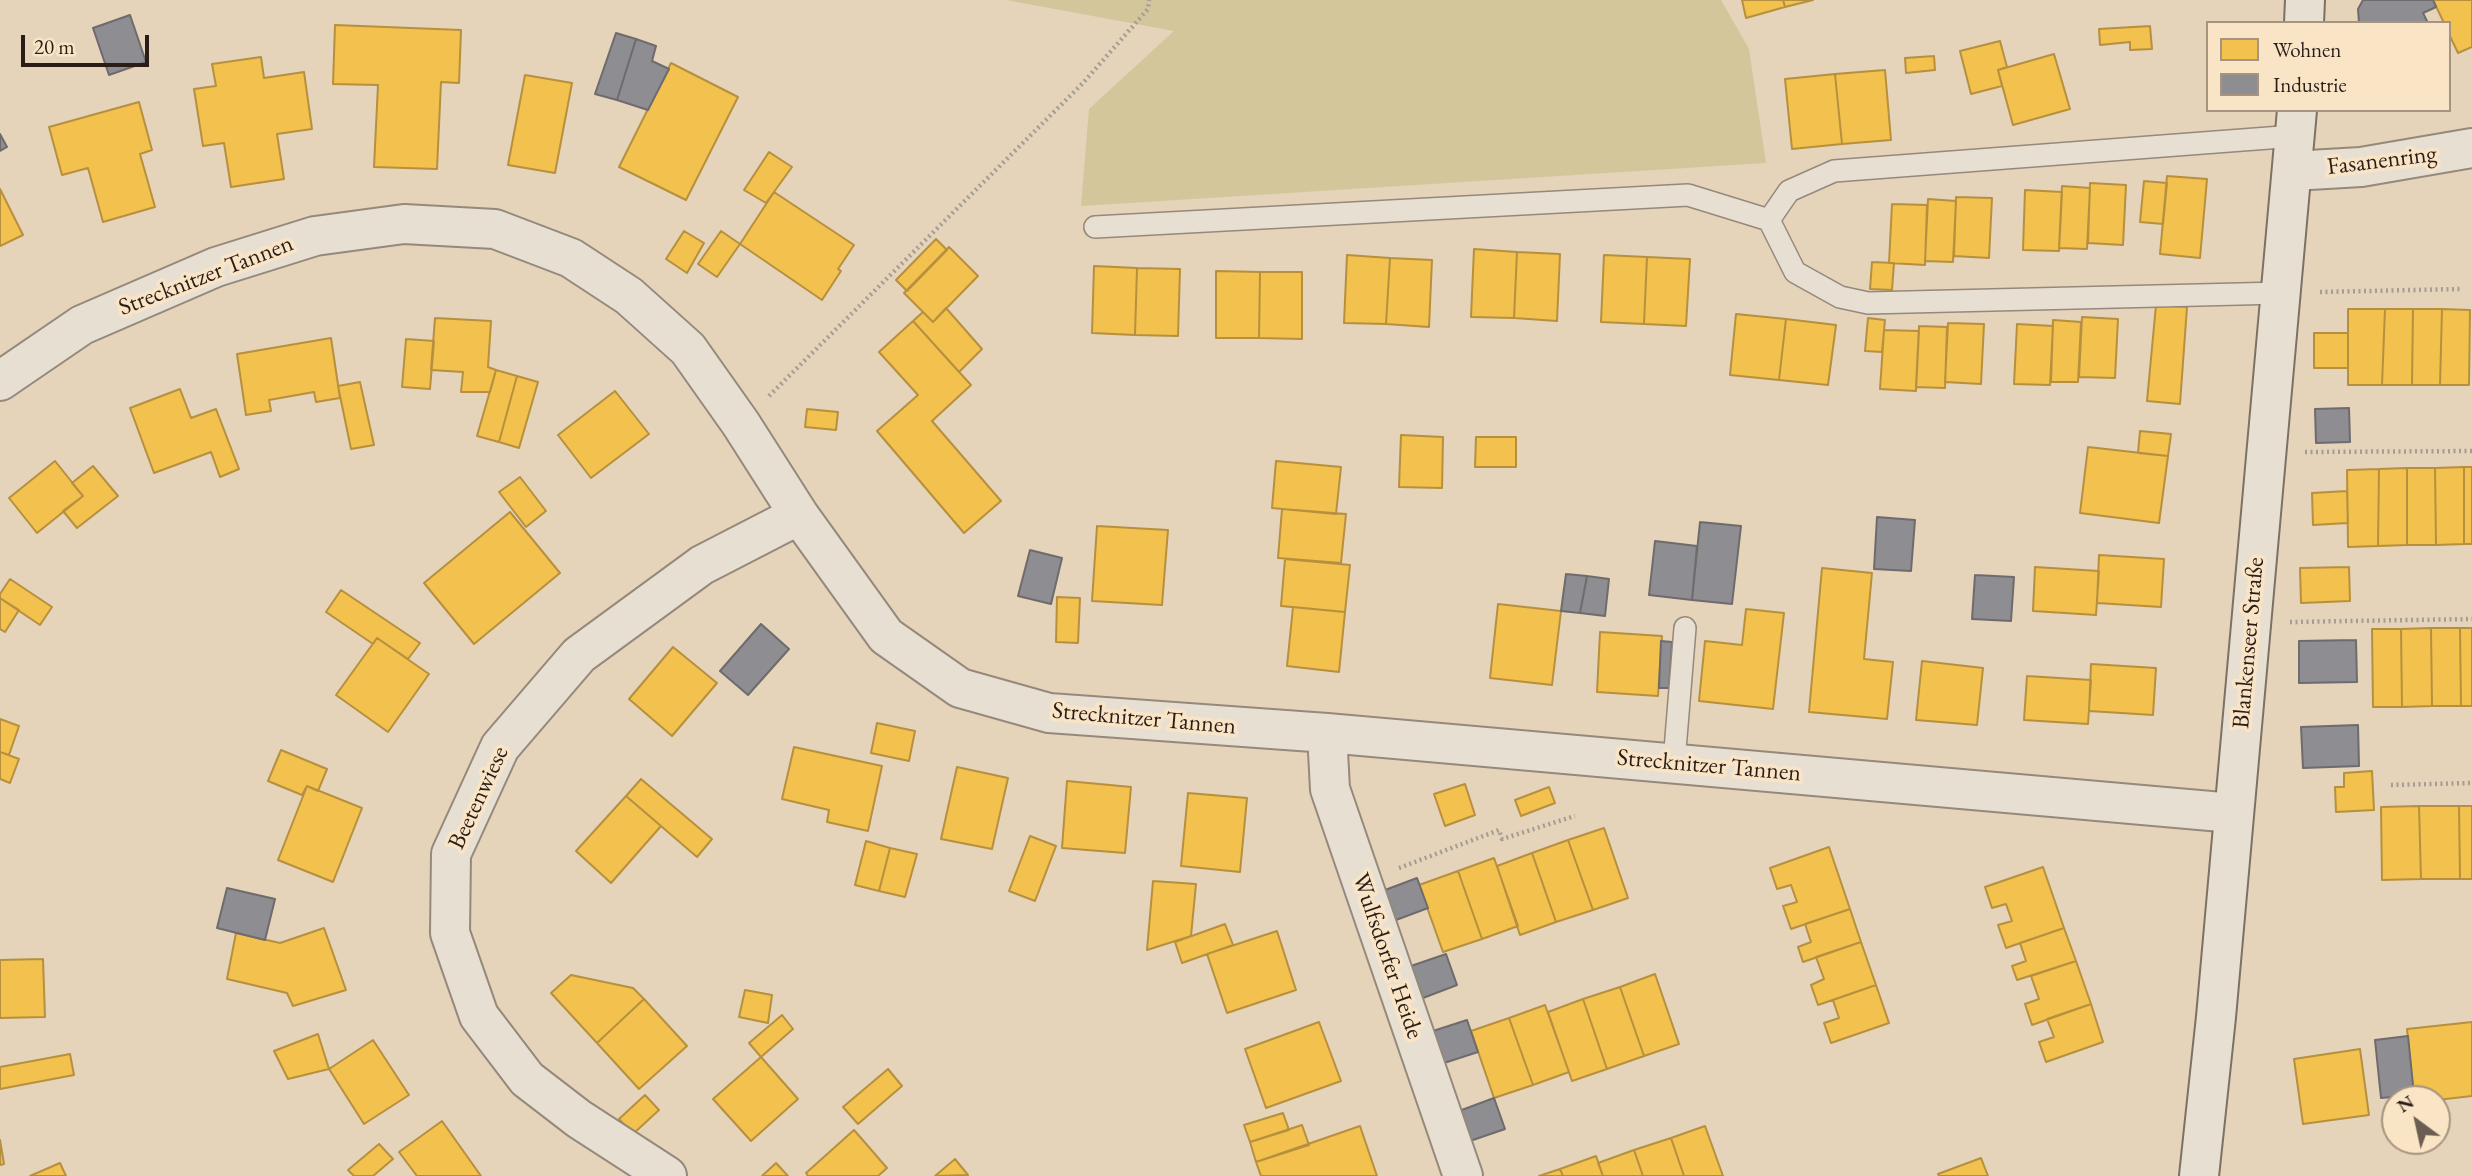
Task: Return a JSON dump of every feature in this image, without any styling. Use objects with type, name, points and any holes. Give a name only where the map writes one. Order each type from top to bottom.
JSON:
[{"type":"street","points":[[2304,21],[2305,0]]},
{"type":"street","name":"Fasanenring","points":[[2295,139],[2361,167],[2472,148]]},
{"type":"street","name":"Blankenseer Straße","points":[[2199,1176],[2216,1017],[2295,139]]},
{"type":"street","name":"Strecknitzer Tannen","points":[[0,381],[82,325],[216,267],[315,236],[404,224],[495,229],[571,258],[629,296],[688,349],[741,424],[799,515],[886,636],[960,688],[1049,713],[1674,762],[2233,813]]},
{"type":"street","name":"Beetenwiese","points":[[667,1176],[579,1119],[527,1079],[479,1016],[450,933],[451,854],[500,747],[579,655],[702,565],[799,515]]},
{"type":"street","name":"Wulfsdorfer Heide","points":[[1328,733],[1330,789],[1463,1176]]},
{"type":"lane","points":[[1769,220],[1789,191],[1834,171],[2295,139]]},
{"type":"lane","points":[[1095,227],[1688,195],[1769,220],[1795,272],[1840,297],[1868,303],[2281,292]]},
{"type":"lane","points":[[1674,762],[1685,628]]},
{"type":"path","points":[[741,424],[1083,83],[1148,9],[1149,0]]},
{"type":"path","points":[[2281,292],[2460,289]]},
{"type":"path","points":[[2266,452],[2472,451]]},
{"type":"path","points":[[2251,623],[2472,619]]},
{"type":"path","points":[[2391,785],[2472,783]]},
{"type":"path","points":[[1362,882],[1499,830],[1502,839],[1575,816]]},
{"type":"shaded area","points":[[1006,0],[1721,0],[1749,49],[1766,163],[1081,206],[1089,109],[1174,31]]},
{"type":"building: Wohnen","points":[[1742,0],[1783,0],[1785,7],[1746,18]]},
{"type":"building: Wohnen","points":[[1783,0],[1813,0],[1785,7]]},
{"type":"building: Wohnen","points":[[2433,0],[2472,0],[2472,47],[2458,53],[2451,38],[2451,21],[2443,21]]},
{"type":"building: Wohnen","points":[[335,25],[461,30],[459,83],[441,82],[437,169],[374,167],[378,85],[333,84]]},
{"type":"building: Wohnen","points":[[2150,26],[2152,49],[2130,50],[2130,42],[2100,45],[2099,29]]},
{"type":"building: Wohnen","points":[[2000,41],[2007,67],[1998,70],[2002,86],[1971,94],[1960,51]]},
{"type":"building: Wohnen","points":[[2054,54],[2070,109],[2013,125],[1998,70]]},
{"type":"building: Wohnen","points":[[1934,56],[1935,70],[1906,73],[1905,58]]},
{"type":"building: Wohnen","points":[[261,57],[264,78],[304,72],[312,129],[277,134],[284,179],[231,187],[224,143],[203,146],[194,89],[216,86],[212,64]]},
{"type":"building: Wohnen","points":[[671,63],[738,97],[686,200],[619,167]]},
{"type":"building: Wohnen","points":[[1885,70],[1891,140],[1842,144],[1835,74]]},
{"type":"building: Wohnen","points":[[1835,74],[1842,144],[1792,149],[1785,79]]},
{"type":"building: Wohnen","points":[[525,75],[572,83],[555,173],[508,165]]},
{"type":"building: Wohnen","points":[[139,102],[152,150],[140,154],[155,207],[103,222],[88,168],[62,175],[49,127]]},
{"type":"building: Wohnen","points":[[769,152],[792,167],[766,203],[744,190]]},
{"type":"building: Wohnen","points":[[2167,176],[2207,179],[2200,258],[2160,254]]},
{"type":"building: Wohnen","points":[[2144,181],[2167,183],[2163,224],[2140,222]]},
{"type":"building: Wohnen","points":[[2090,183],[2126,185],[2123,245],[2088,243]]},
{"type":"building: Wohnen","points":[[2062,186],[2090,188],[2087,249],[2059,248]]},
{"type":"building: Wohnen","points":[[0,189],[23,235],[0,246]]},
{"type":"building: Wohnen","points":[[2025,190],[2062,192],[2059,251],[2023,250]]},
{"type":"building: Wohnen","points":[[774,192],[854,245],[822,300],[740,244]]},
{"type":"building: Wohnen","points":[[1956,197],[1992,198],[1989,258],[1954,256]]},
{"type":"building: Wohnen","points":[[1928,199],[1956,201],[1953,262],[1925,261]]},
{"type":"building: Wohnen","points":[[1892,204],[1927,205],[1925,265],[1889,263]]},
{"type":"building: Wohnen","points":[[684,231],[704,243],[687,273],[666,259]]},
{"type":"building: Wohnen","points":[[721,231],[740,244],[717,277],[698,264]]},
{"type":"building: Wohnen","points":[[936,239],[947,250],[907,291],[896,280]]},
{"type":"building: Wohnen","points":[[949,247],[978,276],[933,322],[904,293]]},
{"type":"building: Wohnen","points":[[1474,249],[1517,252],[1514,318],[1471,317]]},
{"type":"building: Wohnen","points":[[1517,252],[1560,254],[1557,321],[1514,318]]},
{"type":"building: Wohnen","points":[[1347,255],[1390,258],[1386,324],[1344,323]]},
{"type":"building: Wohnen","points":[[1604,255],[1647,257],[1644,324],[1601,322]]},
{"type":"building: Wohnen","points":[[1647,257],[1690,259],[1686,326],[1644,324]]},
{"type":"building: Wohnen","points":[[1390,258],[1432,260],[1429,327],[1386,324]]},
{"type":"building: Wohnen","points":[[1872,262],[1894,263],[1892,290],[1870,289]]},
{"type":"building: Wohnen","points":[[1094,266],[1137,268],[1135,335],[1092,333]]},
{"type":"building: Wohnen","points":[[1137,268],[1180,269],[1178,336],[1135,335]]},
{"type":"building: Wohnen","points":[[1216,271],[1260,272],[1259,338],[1216,338]]},
{"type":"building: Wohnen","points":[[1260,272],[1302,272],[1302,339],[1259,338]]},
{"type":"building: Wohnen","points":[[2156,305],[2187,307],[2180,404],[2147,401]]},
{"type":"building: Wohnen","points":[[946,308],[982,349],[959,372],[913,321],[923,312],[933,322]]},
{"type":"building: Wohnen","points":[[2348,309],[2385,309],[2382,385],[2348,385]]},
{"type":"building: Wohnen","points":[[2385,309],[2413,309],[2412,385],[2382,385]]},
{"type":"building: Wohnen","points":[[2413,309],[2442,309],[2440,385],[2412,385]]},
{"type":"building: Wohnen","points":[[2442,309],[2470,310],[2469,385],[2440,385]]},
{"type":"building: Wohnen","points":[[1736,314],[1786,319],[1779,380],[1730,375]]},
{"type":"building: Wohnen","points":[[2082,317],[2118,319],[2115,378],[2079,377]]},
{"type":"building: Wohnen","points":[[435,318],[491,321],[488,367],[496,370],[490,392],[461,392],[463,372],[431,370]]},
{"type":"building: Wohnen","points":[[1868,318],[1885,320],[1882,352],[1865,351]]},
{"type":"building: Wohnen","points":[[1786,319],[1836,325],[1828,385],[1779,380]]},
{"type":"building: Wohnen","points":[[2053,320],[2081,322],[2078,382],[2051,382]]},
{"type":"building: Wohnen","points":[[913,321],[971,385],[932,421],[1001,501],[964,533],[877,431],[918,395],[879,352]]},
{"type":"building: Wohnen","points":[[1948,323],[1984,324],[1981,384],[1945,382]]},
{"type":"building: Wohnen","points":[[2017,324],[2053,326],[2050,385],[2014,384]]},
{"type":"building: Wohnen","points":[[1919,326],[1947,327],[1945,388],[1916,387]]},
{"type":"building: Wohnen","points":[[1884,330],[1919,331],[1916,391],[1880,389]]},
{"type":"building: Wohnen","points":[[2314,333],[2348,333],[2348,368],[2314,368]]},
{"type":"building: Wohnen","points":[[331,338],[340,398],[316,402],[314,392],[269,400],[271,411],[246,415],[237,354]]},
{"type":"building: Wohnen","points":[[406,339],[434,341],[430,389],[402,387]]},
{"type":"building: Wohnen","points":[[496,370],[517,376],[499,442],[477,436]]},
{"type":"building: Wohnen","points":[[517,376],[538,382],[519,448],[499,442]]},
{"type":"building: Wohnen","points":[[360,382],[374,445],[351,449],[338,386]]},
{"type":"building: Wohnen","points":[[180,389],[191,418],[216,409],[239,469],[220,477],[211,452],[154,473],[130,408]]},
{"type":"building: Wohnen","points":[[615,391],[649,434],[591,478],[558,435]]},
{"type":"building: Wohnen","points":[[807,409],[838,412],[836,430],[805,427]]},
{"type":"building: Wohnen","points":[[2140,431],[2171,434],[2168,456],[2138,453]]},
{"type":"building: Wohnen","points":[[1401,435],[1443,437],[1442,488],[1399,487]]},
{"type":"building: Wohnen","points":[[1476,437],[1516,437],[1516,467],[1475,467]]},
{"type":"building: Wohnen","points":[[2088,447],[2168,456],[2159,523],[2080,513]]},
{"type":"building: Wohnen","points":[[55,461],[83,496],[37,533],[9,498]]},
{"type":"building: Wohnen","points":[[1276,461],[1341,467],[1336,514],[1272,508]]},
{"type":"building: Wohnen","points":[[93,466],[118,496],[77,528],[63,511],[83,496],[72,483]]},
{"type":"building: Wohnen","points":[[2464,467],[2464,544],[2436,545],[2435,468]]},
{"type":"building: Wohnen","points":[[2464,467],[2472,467],[2472,544],[2464,544]]},
{"type":"building: Wohnen","points":[[2407,468],[2407,545],[2378,546],[2379,469]]},
{"type":"building: Wohnen","points":[[2407,468],[2435,468],[2436,545],[2407,545]]},
{"type":"building: Wohnen","points":[[2379,469],[2378,546],[2348,547],[2347,470]]},
{"type":"building: Wohnen","points":[[520,477],[546,511],[526,527],[499,492]]},
{"type":"building: Wohnen","points":[[2347,491],[2348,523],[2313,525],[2312,493]]},
{"type":"building: Wohnen","points":[[1282,509],[1346,514],[1341,563],[1278,558]]},
{"type":"building: Wohnen","points":[[510,512],[560,573],[474,644],[424,583]]},
{"type":"building: Wohnen","points":[[1097,526],[1168,530],[1162,605],[1092,601]]},
{"type":"building: Wohnen","points":[[2099,555],[2164,559],[2161,607],[2097,603]]},
{"type":"building: Wohnen","points":[[1285,559],[1350,565],[1345,612],[1281,606]]},
{"type":"building: Wohnen","points":[[2035,567],[2099,571],[2096,615],[2033,611]]},
{"type":"building: Wohnen","points":[[2349,567],[2350,601],[2301,603],[2300,568]]},
{"type":"building: Wohnen","points":[[1822,568],[1872,573],[1864,659],[1893,662],[1887,719],[1809,712]]},
{"type":"building: Wohnen","points":[[10,579],[52,607],[40,625],[0,598]]},
{"type":"building: Wohnen","points":[[341,590],[420,643],[408,659],[377,638],[373,644],[326,612]]},
{"type":"building: Wohnen","points":[[1057,597],[1080,598],[1078,643],[1056,642]]},
{"type":"building: Wohnen","points":[[0,598],[19,610],[5,632],[0,629]]},
{"type":"building: Wohnen","points":[[1498,604],[1561,611],[1552,685],[1490,678]]},
{"type":"building: Wohnen","points":[[1293,607],[1345,612],[1339,672],[1287,666]]},
{"type":"building: Wohnen","points":[[1746,609],[1784,613],[1773,709],[1699,701],[1705,641],[1742,645]]},
{"type":"building: Wohnen","points":[[2431,628],[2432,706],[2402,707],[2401,629]]},
{"type":"building: Wohnen","points":[[2431,628],[2460,628],[2461,706],[2432,706]]},
{"type":"building: Wohnen","points":[[2460,628],[2472,628],[2472,706],[2461,706]]},
{"type":"building: Wohnen","points":[[2372,629],[2401,629],[2402,707],[2373,707]]},
{"type":"building: Wohnen","points":[[1600,632],[1662,636],[1658,696],[1597,692]]},
{"type":"building: Wohnen","points":[[377,638],[429,674],[388,732],[336,695]]},
{"type":"building: Wohnen","points":[[673,647],[717,683],[672,736],[629,699]]},
{"type":"building: Wohnen","points":[[1922,661],[1983,668],[1977,725],[1916,720]]},
{"type":"building: Wohnen","points":[[2091,664],[2156,668],[2153,715],[2089,711]]},
{"type":"building: Wohnen","points":[[2027,676],[2091,680],[2088,724],[2024,720]]},
{"type":"building: Wohnen","points":[[0,719],[19,726],[9,755],[0,752]]},
{"type":"building: Wohnen","points":[[877,723],[915,731],[909,761],[871,753]]},
{"type":"building: Wohnen","points":[[794,747],[882,766],[868,831],[827,822],[829,810],[782,799]]},
{"type":"building: Wohnen","points":[[281,750],[327,769],[318,791],[307,786],[302,795],[268,781]]},
{"type":"building: Wohnen","points":[[0,752],[19,759],[10,783],[0,779]]},
{"type":"building: Wohnen","points":[[957,767],[1008,778],[992,849],[941,839]]},
{"type":"building: Wohnen","points":[[2372,771],[2374,810],[2336,812],[2335,787],[2344,787],[2344,773]]},
{"type":"building: Wohnen","points":[[641,779],[712,839],[697,857],[626,796]]},
{"type":"building: Wohnen","points":[[1067,781],[1131,787],[1125,853],[1062,848]]},
{"type":"building: Wohnen","points":[[1465,784],[1475,815],[1445,826],[1434,794]]},
{"type":"building: Wohnen","points":[[307,786],[362,808],[333,882],[278,860]]},
{"type":"building: Wohnen","points":[[1549,787],[1555,803],[1521,816],[1515,800]]},
{"type":"building: Wohnen","points":[[1188,793],[1247,798],[1240,872],[1181,866]]},
{"type":"building: Wohnen","points":[[626,796],[661,826],[611,883],[576,851]]},
{"type":"building: Wohnen","points":[[2419,806],[2459,806],[2460,879],[2421,879]]},
{"type":"building: Wohnen","points":[[2419,806],[2421,879],[2382,880],[2381,807]]},
{"type":"building: Wohnen","points":[[2459,806],[2472,806],[2472,879],[2460,879]]},
{"type":"building: Wohnen","points":[[1604,828],[1628,898],[1593,910],[1568,840]]},
{"type":"building: Wohnen","points":[[1030,836],[1056,846],[1035,901],[1009,891]]},
{"type":"building: Wohnen","points":[[1568,840],[1593,910],[1556,922],[1532,853]]},
{"type":"building: Wohnen","points":[[866,841],[890,848],[879,891],[855,885]]},
{"type":"building: Wohnen","points":[[1829,847],[1850,909],[1791,929],[1783,906],[1797,902],[1791,885],[1777,889],[1770,868]]},
{"type":"building: Wohnen","points":[[890,848],[917,854],[905,897],[879,891]]},
{"type":"building: Wohnen","points":[[1532,853],[1556,922],[1520,935],[1497,866]]},
{"type":"building: Wohnen","points":[[1494,858],[1518,926],[1482,939],[1458,871]]},
{"type":"building: Wohnen","points":[[2043,867],[2064,928],[2006,948],[1998,925],[2012,921],[2006,904],[1992,908],[1985,887]]},
{"type":"building: Wohnen","points":[[1458,871],[1482,939],[1443,952],[1419,885]]},
{"type":"building: Wohnen","points":[[1153,881],[1196,884],[1191,936],[1147,950]]},
{"type":"building: Wohnen","points":[[1850,909],[1861,942],[1803,962],[1798,947],[1811,942],[1805,924]]},
{"type":"building: Wohnen","points":[[1225,924],[1233,945],[1182,963],[1175,942]]},
{"type":"building: Wohnen","points":[[324,928],[346,990],[293,1006],[287,993],[227,979],[236,933],[280,943]]},
{"type":"building: Wohnen","points":[[2064,928],[2076,961],[2017,980],[2012,966],[2026,961],[2020,943]]},
{"type":"building: Wohnen","points":[[1277,931],[1296,990],[1227,1013],[1207,954]]},
{"type":"building: Wohnen","points":[[1861,942],[1876,985],[1818,1005],[1811,985],[1824,979],[1816,957]]},
{"type":"building: Wohnen","points":[[43,959],[45,1017],[0,1018],[0,960]]},
{"type":"building: Wohnen","points":[[2076,961],[2091,1004],[2032,1025],[2025,1004],[2039,999],[2031,976]]},
{"type":"building: Wohnen","points":[[1655,974],[1679,1044],[1644,1056],[1620,987]]},
{"type":"building: Wohnen","points":[[571,975],[633,988],[644,999],[597,1043],[551,993]]},
{"type":"building: Wohnen","points":[[1876,985],[1889,1023],[1831,1043],[1824,1023],[1839,1018],[1833,1000]]},
{"type":"building: Wohnen","points":[[1620,987],[1644,1056],[1607,1069],[1583,999]]},
{"type":"building: Wohnen","points":[[745,990],[772,995],[768,1023],[739,1017]]},
{"type":"building: Wohnen","points":[[644,999],[687,1046],[639,1089],[597,1043]]},
{"type":"building: Wohnen","points":[[1583,999],[1607,1069],[1572,1081],[1548,1012]]},
{"type":"building: Wohnen","points":[[2091,1004],[2103,1042],[2046,1062],[2039,1042],[2054,1037],[2047,1019]]},
{"type":"building: Wohnen","points":[[1545,1005],[1569,1072],[1533,1085],[1509,1018]]},
{"type":"building: Wohnen","points":[[782,1015],[793,1029],[761,1057],[749,1043]]},
{"type":"building: Wohnen","points":[[1509,1018],[1533,1085],[1494,1098],[1471,1031]]},
{"type":"building: Wohnen","points":[[1319,1022],[1341,1081],[1266,1108],[1245,1049]]},
{"type":"building: Wohnen","points":[[2472,1022],[2472,1096],[2451,1098],[2451,1085],[2413,1085],[2407,1029]]},
{"type":"building: Wohnen","points":[[318,1034],[329,1069],[288,1079],[274,1051]]},
{"type":"building: Wohnen","points":[[373,1040],[409,1095],[364,1124],[329,1069]]},
{"type":"building: Wohnen","points":[[2360,1049],[2369,1115],[2303,1124],[2294,1059]]},
{"type":"building: Wohnen","points":[[70,1054],[74,1075],[0,1089],[0,1067]]},
{"type":"building: Wohnen","points":[[761,1057],[798,1099],[751,1141],[713,1099]]},
{"type":"building: Wohnen","points":[[888,1069],[902,1086],[858,1124],[843,1107]]},
{"type":"building: Wohnen","points":[[645,1095],[659,1110],[633,1134],[619,1119]]},
{"type":"building: Wohnen","points":[[1283,1113],[1289,1130],[1250,1142],[1244,1125]]},
{"type":"building: Wohnen","points":[[442,1121],[481,1176],[417,1176],[399,1152]]},
{"type":"building: Wohnen","points":[[1302,1125],[1309,1145],[1256,1162],[1250,1142]]},
{"type":"building: Wohnen","points":[[1360,1126],[1377,1176],[1261,1176],[1256,1162]]},
{"type":"building: Wohnen","points":[[1705,1126],[1723,1176],[1684,1176],[1671,1138]]},
{"type":"building: Wohnen","points":[[854,1130],[887,1168],[878,1176],[808,1176],[806,1173]]},
{"type":"building: Wohnen","points":[[1671,1138],[1684,1176],[1643,1176],[1634,1150]]},
{"type":"building: Wohnen","points":[[0,1140],[4,1164],[0,1165]]},
{"type":"building: Wohnen","points":[[379,1144],[393,1159],[373,1176],[354,1176],[348,1170]]},
{"type":"building: Wohnen","points":[[1634,1150],[1643,1176],[1603,1176],[1598,1163]]},
{"type":"building: Wohnen","points":[[1596,1156],[1603,1176],[1563,1176],[1560,1169]]},
{"type":"building: Wohnen","points":[[1981,1158],[1988,1176],[1938,1174]]},
{"type":"building: Wohnen","points":[[955,1159],[968,1175],[935,1176]]},
{"type":"building: Wohnen","points":[[60,1163],[66,1176],[30,1176]]},
{"type":"building: Wohnen","points":[[776,1163],[788,1176],[762,1176]]},
{"type":"building: Wohnen","points":[[1560,1169],[1563,1176],[1539,1176]]},
{"type":"building: Industrie","points":[[2363,0],[2433,0],[2436,7],[2423,13],[2427,21],[2359,21],[2358,9]]},
{"type":"building: Industrie","points":[[130,15],[146,62],[109,75],[93,28]]},
{"type":"building: Industrie","points":[[616,33],[636,39],[617,100],[595,94]]},
{"type":"building: Industrie","points":[[636,39],[656,46],[652,61],[669,69],[648,110],[617,100]]},
{"type":"building: Industrie","points":[[0,134],[7,147],[0,151]]},
{"type":"building: Industrie","points":[[2349,408],[2350,442],[2316,443],[2315,409]]},
{"type":"building: Industrie","points":[[1877,517],[1915,520],[1911,571],[1874,569]]},
{"type":"building: Industrie","points":[[1700,522],[1741,526],[1732,604],[1692,600]]},
{"type":"building: Industrie","points":[[1655,541],[1697,546],[1692,600],[1649,595]]},
{"type":"building: Industrie","points":[[1030,550],[1062,558],[1051,604],[1018,596]]},
{"type":"building: Industrie","points":[[1566,574],[1587,576],[1580,613],[1561,611]]},
{"type":"building: Industrie","points":[[1975,575],[2014,577],[2011,621],[1972,619]]},
{"type":"building: Industrie","points":[[1587,576],[1609,579],[1605,616],[1580,613]]},
{"type":"building: Industrie","points":[[761,624],[789,649],[748,695],[720,671]]},
{"type":"building: Industrie","points":[[2356,640],[2357,682],[2299,683],[2299,641]]},
{"type":"building: Industrie","points":[[1661,641],[1672,642],[1669,688],[1659,688]]},
{"type":"building: Industrie","points":[[2358,725],[2359,766],[2303,768],[2301,727]]},
{"type":"building: Industrie","points":[[1417,878],[1428,908],[1396,920],[1385,890]]},
{"type":"building: Industrie","points":[[227,888],[275,899],[265,940],[217,928]]},
{"type":"building: Industrie","points":[[1446,954],[1457,985],[1423,998],[1411,966]]},
{"type":"building: Industrie","points":[[1467,1020],[1478,1052],[1444,1063],[1433,1031]]},
{"type":"building: Industrie","points":[[2408,1036],[2413,1085],[2381,1085],[2381,1098],[2375,1040]]},
{"type":"building: Industrie","points":[[1494,1098],[1505,1129],[1470,1141],[1459,1111]]}]
